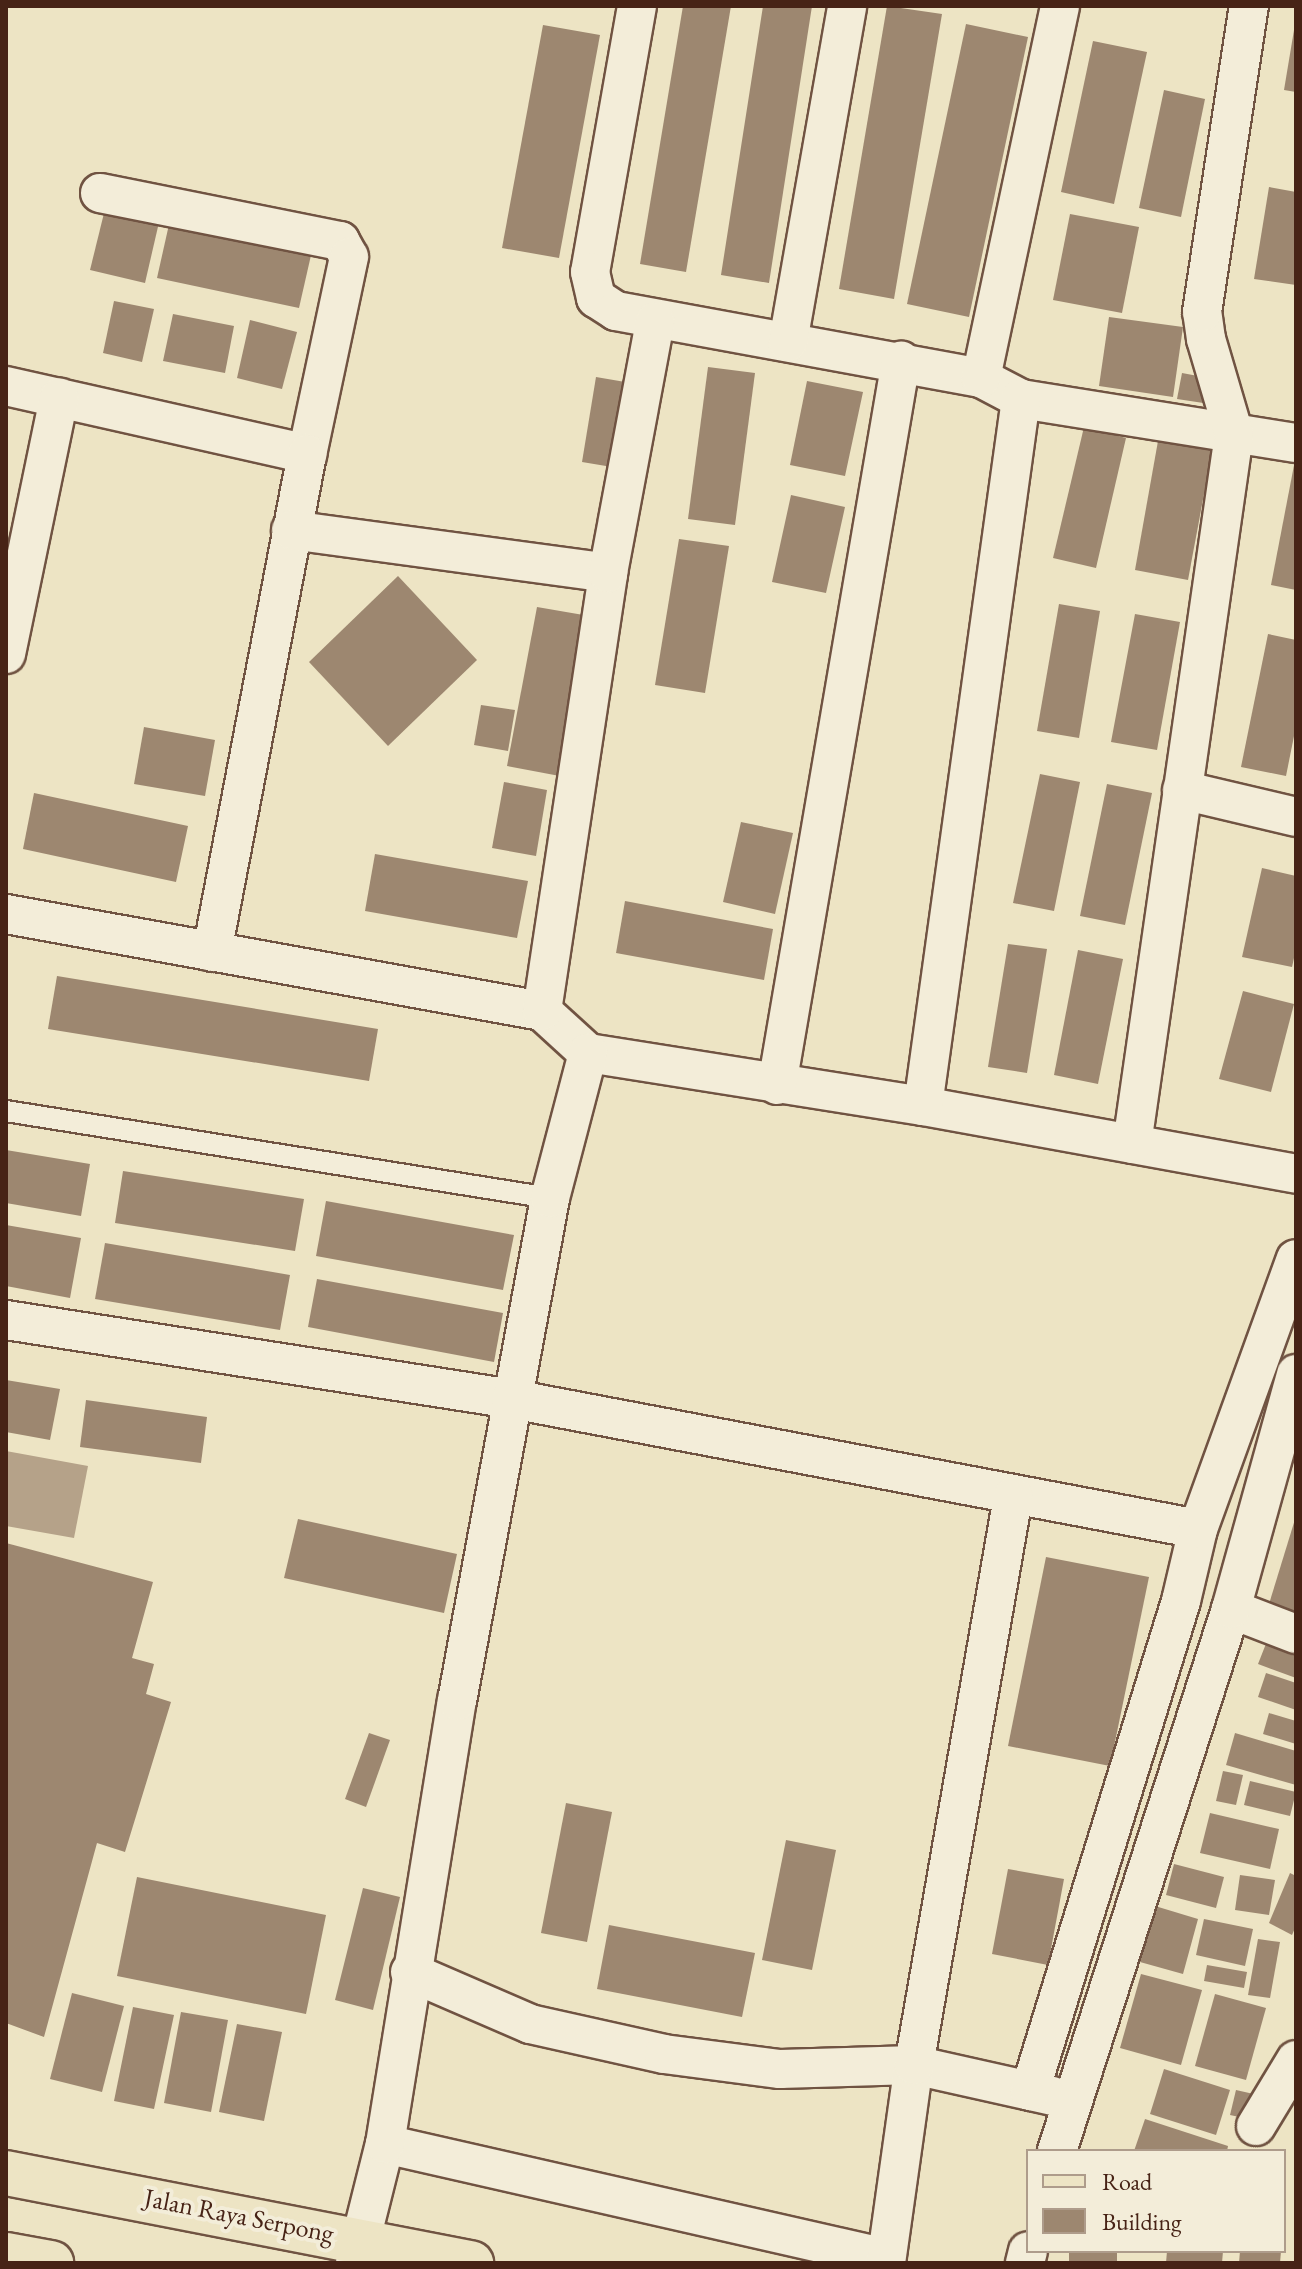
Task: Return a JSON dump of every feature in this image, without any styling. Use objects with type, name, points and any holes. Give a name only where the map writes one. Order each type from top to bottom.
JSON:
[{"type":"main road","name":"Jalan Raya Serpong","points":[[6,2173],[358,2251],[471,2263]]},
{"type":"main road","points":[[6,2255],[51,2263]]},
{"type":"street","points":[[637,6],[590,272],[596,298],[616,311],[655,321],[901,361],[981,378],[1021,399],[1296,443]]},
{"type":"street","points":[[788,342],[847,6]]},
{"type":"street","points":[[981,378],[1060,6]]},
{"type":"street","points":[[1132,1144],[1234,434],[1206,339],[1202,312],[1249,6]]},
{"type":"street","points":[[100,193],[340,241],[349,257],[291,530],[212,952]]},
{"type":"street","points":[[542,1011],[608,573],[655,321]]},
{"type":"street","points":[[777,1085],[901,361]]},
{"type":"street","points":[[6,386],[307,454]]},
{"type":"street","points":[[6,654],[19,518],[59,397]]},
{"type":"street","points":[[923,1106],[1021,399]]},
{"type":"street","points":[[291,530],[608,573]]},
{"type":"street","points":[[1182,790],[1296,817]]},
{"type":"street","points":[[6,914],[542,1011],[588,1053],[923,1106],[1296,1174]]},
{"type":"street","points":[[358,2251],[385,2144],[410,1972],[550,1198],[588,1053]]},
{"type":"street","points":[[1030,2091],[1181,1601],[1198,1529],[1296,1259]]},
{"type":"street","points":[[6,1320],[512,1399],[1013,1497],[1198,1529]]},
{"type":"street","points":[[1058,2149],[1231,1609],[1296,1374]]},
{"type":"street","points":[[385,2144],[886,2260],[914,2065],[1013,1497]]},
{"type":"street","points":[[1231,1609],[1296,1634]]},
{"type":"street","points":[[410,1972],[530,2024],[664,2054],[780,2069],[914,2065],[1072,2100]]},
{"type":"street","points":[[1256,2126],[1296,2060]]},
{"type":"lane","points":[[6,1111],[550,1198]]},
{"type":"shaded area","points":[[6,1451],[88,1466],[74,1538],[6,1526]]},
{"type":"building","points":[[683,6],[731,6],[686,272],[640,264]]},
{"type":"building","points":[[763,6],[812,6],[769,283],[721,275]]},
{"type":"building","points":[[887,6],[942,14],[894,299],[839,289]]},
{"type":"building","points":[[966,24],[1028,37],[969,317],[907,304]]},
{"type":"building","points":[[543,25],[600,35],[559,258],[502,248]]},
{"type":"building","points":[[1296,30],[1296,92],[1284,90]]},
{"type":"building","points":[[1093,41],[1147,52],[1114,204],[1061,192]]},
{"type":"building","points":[[1164,90],[1205,99],[1181,217],[1139,208]]},
{"type":"building","points":[[1269,187],[1296,192],[1296,285],[1254,279]]},
{"type":"building","points":[[106,205],[160,218],[145,283],[90,270]]},
{"type":"building","points":[[172,211],[314,242],[299,308],[157,278]]},
{"type":"building","points":[[1070,214],[1139,227],[1122,313],[1053,300]]},
{"type":"building","points":[[114,301],[154,309],[142,362],[103,353]]},
{"type":"building","points":[[173,314],[234,326],[225,373],[163,361]]},
{"type":"building","points":[[1109,317],[1183,327],[1173,397],[1099,386]]},
{"type":"building","points":[[250,320],[297,332],[282,389],[237,378]]},
{"type":"building","points":[[708,367],[755,373],[735,525],[688,519]]},
{"type":"building","points":[[1182,373],[1214,379],[1210,404],[1177,399]]},
{"type":"building","points":[[596,377],[631,383],[618,468],[582,462]]},
{"type":"building","points":[[807,381],[863,392],[845,476],[790,465]]},
{"type":"building","points":[[1084,427],[1126,438],[1096,568],[1053,558]]},
{"type":"building","points":[[1158,441],[1212,451],[1188,580],[1135,570]]},
{"type":"building","points":[[1296,460],[1296,590],[1271,585]]},
{"type":"building","points":[[791,495],[845,507],[826,593],[772,582]]},
{"type":"building","points":[[679,539],[729,546],[705,693],[655,685]]},
{"type":"building","points":[[398,576],[477,660],[388,746],[309,662]]},
{"type":"building","points":[[1059,604],[1100,611],[1079,738],[1037,731]]},
{"type":"building","points":[[537,607],[595,617],[565,777],[507,766]]},
{"type":"building","points":[[1135,614],[1180,622],[1157,750],[1111,742]]},
{"type":"building","points":[[1268,634],[1296,640],[1296,726],[1286,776],[1241,767]]},
{"type":"building","points":[[481,705],[515,710],[508,751],[474,745]]},
{"type":"building","points":[[144,727],[215,740],[205,796],[134,784]]},
{"type":"building","points":[[1040,774],[1080,782],[1054,911],[1013,903]]},
{"type":"building","points":[[504,782],[547,790],[536,856],[492,848]]},
{"type":"building","points":[[1107,784],[1152,793],[1125,925],[1080,916]]},
{"type":"building","points":[[34,793],[188,826],[176,882],[23,849]]},
{"type":"building","points":[[741,822],[793,833],[775,914],[723,902]]},
{"type":"building","points":[[375,854],[528,881],[517,938],[365,911]]},
{"type":"building","points":[[1262,868],[1296,876],[1296,949],[1292,967],[1242,957]]},
{"type":"building","points":[[625,901],[773,929],[764,980],[616,953]]},
{"type":"building","points":[[1008,944],[1047,949],[1027,1073],[988,1067]]},
{"type":"building","points":[[1078,950],[1123,959],[1098,1084],[1054,1075]]},
{"type":"building","points":[[57,976],[378,1029],[369,1081],[48,1029]]},
{"type":"building","points":[[1243,991],[1294,1004],[1271,1092],[1219,1079]]},
{"type":"building","points":[[6,1150],[90,1164],[81,1216],[6,1203]]},
{"type":"building","points":[[123,1171],[304,1199],[295,1251],[115,1223]]},
{"type":"building","points":[[326,1201],[514,1235],[503,1290],[316,1256]]},
{"type":"building","points":[[6,1225],[81,1238],[70,1298],[6,1286]]},
{"type":"building","points":[[105,1243],[290,1275],[280,1330],[95,1299]]},
{"type":"building","points":[[317,1279],[503,1313],[494,1362],[308,1327]]},
{"type":"building","points":[[6,1380],[60,1389],[50,1440],[6,1432]]},
{"type":"building","points":[[86,1400],[207,1417],[201,1463],[80,1447]]},
{"type":"building","points":[[1296,1516],[1296,1613],[1269,1604]]},
{"type":"building","points":[[298,1519],[457,1554],[444,1613],[284,1578]]},
{"type":"building","points":[[6,1543],[153,1582],[132,1658],[154,1664],[146,1694],[171,1702],[125,1852],[97,1843],[44,2037],[6,2023]]},
{"type":"building","points":[[1046,1557],[1149,1577],[1110,1766],[1008,1746]]},
{"type":"building","points":[[1273,1626],[1296,1635],[1296,1678],[1258,1664]]},
{"type":"building","points":[[1266,1673],[1296,1683],[1296,1710],[1258,1697]]},
{"type":"building","points":[[1269,1713],[1296,1721],[1296,1744],[1263,1734]]},
{"type":"building","points":[[369,1733],[390,1740],[366,1807],[345,1799]]},
{"type":"building","points":[[1235,1733],[1296,1751],[1296,1785],[1226,1765]]},
{"type":"building","points":[[1223,1771],[1243,1775],[1236,1805],[1216,1801]]},
{"type":"building","points":[[1250,1781],[1296,1792],[1290,1816],[1244,1805]]},
{"type":"building","points":[[566,1803],[612,1812],[587,1942],[541,1933]]},
{"type":"building","points":[[1210,1813],[1279,1829],[1270,1869],[1200,1853]]},
{"type":"building","points":[[786,1840],[836,1850],[812,1970],[762,1960]]},
{"type":"building","points":[[1174,1864],[1224,1877],[1216,1908],[1166,1895]]},
{"type":"building","points":[[1008,1869],[1064,1879],[1048,1965],[992,1954]]},
{"type":"building","points":[[1290,1873],[1296,1876],[1296,1926],[1292,1935],[1269,1923]]},
{"type":"building","points":[[1240,1875],[1275,1880],[1269,1915],[1235,1910]]},
{"type":"building","points":[[137,1877],[326,1915],[306,2014],[117,1976]]},
{"type":"building","points":[[363,1888],[400,1897],[373,2010],[335,2000]]},
{"type":"building","points":[[1155,1906],[1198,1919],[1183,1974],[1140,1962]]},
{"type":"building","points":[[1204,1919],[1253,1929],[1245,1966],[1196,1955]]},
{"type":"building","points":[[609,1925],[755,1953],[742,2017],[597,1989]]},
{"type":"building","points":[[1258,1939],[1280,1942],[1270,1998],[1248,1995]]},
{"type":"building","points":[[1207,1965],[1247,1972],[1244,1988],[1204,1981]]},
{"type":"building","points":[[1141,1974],[1202,1990],[1181,2065],[1120,2048]]},
{"type":"building","points":[[72,1993],[124,2006],[102,2092],[50,2079]]},
{"type":"building","points":[[1215,1994],[1266,2008],[1246,2080],[1195,2066]]},
{"type":"building","points":[[133,2007],[174,2015],[154,2109],[114,2101]]},
{"type":"building","points":[[181,2012],[228,2020],[211,2112],[164,2103]]},
{"type":"building","points":[[237,2024],[282,2032],[264,2121],[219,2112]]},
{"type":"building","points":[[1164,2069],[1230,2090],[1216,2135],[1150,2114]]},
{"type":"building","points":[[1236,2090],[1258,2095],[1253,2120],[1230,2115]]},
{"type":"building","points":[[1145,2119],[1228,2146],[1227,2149],[1135,2149]]},
{"type":"building","points":[[1069,2253],[1117,2253],[1117,2263],[1069,2263]]},
{"type":"building","points":[[1167,2253],[1223,2253],[1222,2263],[1166,2263]]},
{"type":"building","points":[[1240,2253],[1281,2253],[1280,2263],[1239,2263]]}]
